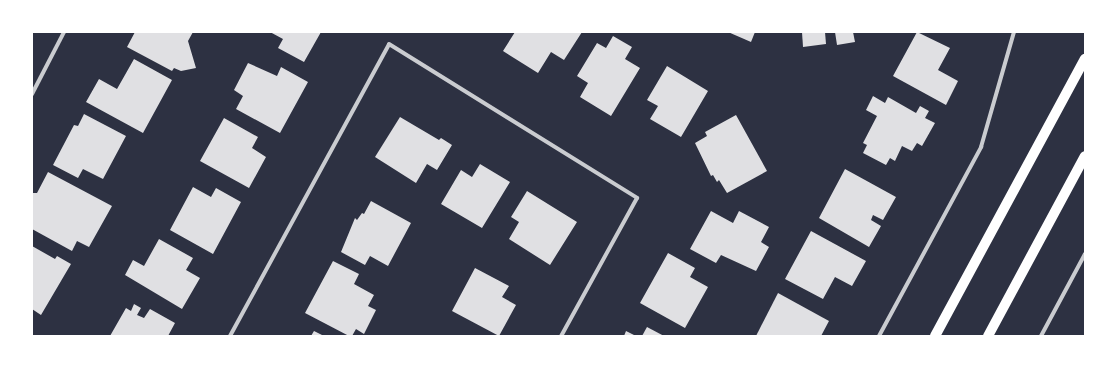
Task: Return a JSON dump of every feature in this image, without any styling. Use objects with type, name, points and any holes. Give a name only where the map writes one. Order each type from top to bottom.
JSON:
[{"type":"main road","points":[[935,336],[1085,59]]},
{"type":"main road","points":[[988,336],[1085,156]]},
{"type":"street","points":[[32,94],[64,32]]},
{"type":"street","points":[[879,336],[981,147],[1014,32]]},
{"type":"street","points":[[230,336],[389,44],[637,198],[562,336]]},
{"type":"street","points":[[1041,336],[1085,254]]},
{"type":"building","points":[[135,32],[193,32],[188,41],[196,68],[181,71],[174,68],[172,71],[127,47]]},
{"type":"building","points":[[270,32],[321,32],[304,62],[278,48],[283,39]]},
{"type":"building","points":[[515,32],[582,32],[564,60],[551,52],[538,73],[503,51]]},
{"type":"building","points":[[728,32],[755,32],[751,42]]},
{"type":"building","points":[[802,32],[825,32],[826,44],[803,47]]},
{"type":"building","points":[[835,32],[853,32],[855,42],[837,45]]},
{"type":"building","points":[[917,32],[950,48],[938,70],[958,81],[946,105],[893,76]]},
{"type":"building","points":[[613,36],[632,47],[625,59],[640,68],[611,116],[580,97],[588,83],[577,76],[597,43],[606,48]]},
{"type":"building","points":[[134,59],[172,80],[143,133],[86,102],[99,79],[117,89]]},
{"type":"building","points":[[248,63],[277,76],[281,67],[308,82],[280,133],[236,109],[243,96],[234,90]]},
{"type":"building","points":[[667,66],[708,91],[681,137],[650,119],[658,106],[647,100]]},
{"type":"building","points":[[873,96],[885,103],[888,97],[916,113],[920,106],[929,111],[925,118],[935,123],[922,146],[917,143],[912,151],[902,146],[895,161],[890,158],[886,165],[863,153],[867,145],[863,143],[877,116],[866,110]]},
{"type":"building","points":[[84,114],[126,136],[103,179],[83,169],[78,178],[53,165],[74,125],[78,126]]},
{"type":"building","points":[[736,115],[767,171],[727,193],[719,180],[717,182],[713,175],[711,176],[695,143],[707,136],[705,132]]},
{"type":"building","points":[[400,117],[439,140],[441,138],[452,145],[437,170],[427,164],[416,183],[375,157]]},
{"type":"building","points":[[224,118],[258,137],[252,148],[266,157],[249,188],[200,161]]},
{"type":"building","points":[[480,164],[510,182],[482,228],[441,204],[461,170],[472,177]]},
{"type":"building","points":[[845,169],[896,197],[883,220],[873,215],[871,220],[881,226],[869,247],[819,218]]},
{"type":"building","points":[[48,172],[112,206],[89,247],[77,241],[72,251],[32,229],[32,193],[37,193]]},
{"type":"building","points":[[193,187],[211,197],[216,188],[241,202],[213,254],[170,230]]},
{"type":"building","points":[[527,191],[577,222],[550,265],[509,239],[519,222],[511,217]]},
{"type":"building","points":[[371,201],[411,223],[388,266],[370,256],[365,265],[341,252],[355,218],[357,220],[362,213],[364,214]]},
{"type":"building","points":[[711,211],[733,223],[739,211],[769,227],[761,242],[769,247],[756,271],[721,255],[716,263],[690,249]]},
{"type":"building","points":[[811,231],[866,261],[852,286],[835,277],[823,299],[785,279]]},
{"type":"building","points":[[159,239],[193,258],[186,270],[200,278],[182,309],[125,275],[133,260],[144,266]]},
{"type":"building","points":[[32,246],[55,259],[57,256],[71,264],[41,315],[32,309]]},
{"type":"building","points":[[668,253],[695,268],[690,277],[708,287],[685,328],[640,303]]},
{"type":"building","points":[[333,261],[359,274],[354,284],[374,295],[368,306],[376,310],[364,334],[356,329],[352,336],[349,336],[305,313]]},
{"type":"building","points":[[475,268],[509,286],[502,297],[516,305],[499,336],[452,311]]},
{"type":"building","points":[[778,293],[829,321],[821,336],[756,336]]},
{"type":"building","points":[[134,304],[141,308],[137,315],[144,318],[150,309],[175,323],[168,336],[110,336],[126,308],[131,311]]},
{"type":"building","points":[[647,327],[664,336],[642,336]]},
{"type":"building","points":[[314,331],[324,336],[311,336]]},
{"type":"building","points":[[626,331],[636,336],[624,336]]}]
